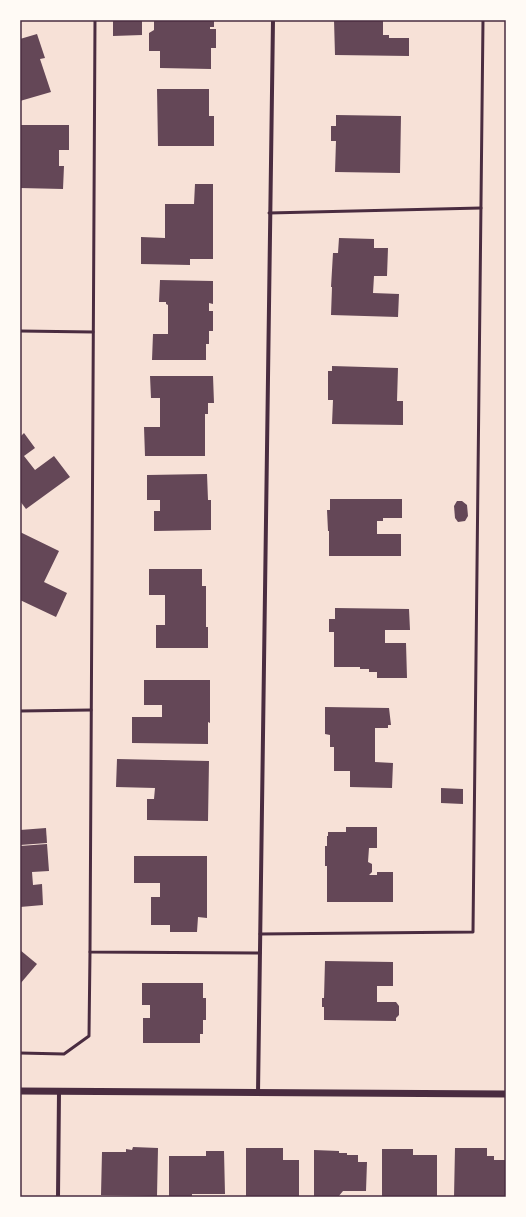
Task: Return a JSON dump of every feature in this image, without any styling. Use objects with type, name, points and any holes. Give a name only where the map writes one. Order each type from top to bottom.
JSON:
[{"type":"street","points":[[258,1093],[272,20]]},
{"type":"street","points":[[20,1091],[506,1094]]},
{"type":"street","points":[[58,1197],[60,1092]]},
{"type":"lane","points":[[20,1053],[64,1054],[88,1036],[90,952],[95,20]]},
{"type":"lane","points":[[260,934],[473,932],[483,20]]},
{"type":"lane","points":[[269,213],[481,208]]},
{"type":"lane","points":[[20,331],[93,332]]},
{"type":"lane","points":[[20,711],[91,710]]},
{"type":"lane","points":[[90,952],[260,953]]},
{"type":"building","points":[[113,20],[142,20],[142,35],[113,36]]},
{"type":"building","points":[[154,20],[214,20],[214,27],[210,27],[210,29],[216,29],[216,48],[211,48],[211,69],[160,68],[160,51],[149,51],[149,33],[154,30]]},
{"type":"building","points":[[334,20],[383,20],[383,35],[389,35],[389,38],[409,38],[409,56],[335,55]]},
{"type":"building","points":[[37,34],[45,58],[40,59],[51,92],[20,101],[20,39]]},
{"type":"building","points":[[157,89],[209,89],[209,116],[214,116],[214,146],[158,146]]},
{"type":"building","points":[[336,115],[401,116],[400,173],[335,172],[336,141],[331,141],[331,126],[336,126]]},
{"type":"building","points":[[20,125],[69,125],[69,150],[59,150],[59,166],[64,166],[63,189],[20,188]]},
{"type":"building","points":[[195,184],[213,184],[213,259],[190,259],[190,265],[141,264],[141,237],[165,238],[165,204],[194,204]]},
{"type":"building","points":[[339,238],[374,239],[374,248],[388,248],[387,276],[374,276],[373,293],[399,294],[398,317],[331,315],[333,253],[338,253]]},
{"type":"building","points":[[160,280],[213,281],[213,304],[209,303],[209,311],[213,311],[213,331],[209,331],[209,344],[206,344],[206,360],[152,360],[153,334],[168,334],[168,305],[166,302],[159,302]]},
{"type":"building","points":[[332,366],[398,368],[397,401],[403,401],[403,425],[332,424],[333,400],[328,400],[328,371],[332,371]]},
{"type":"building","points":[[150,376],[213,376],[214,403],[208,403],[208,414],[205,414],[205,456],[145,456],[144,427],[160,427],[160,398],[151,398]]},
{"type":"building","points":[[24,433],[35,448],[24,456],[35,470],[54,456],[70,477],[26,509],[20,501],[20,437]]},
{"type":"building","points":[[207,474],[208,500],[211,500],[211,530],[154,531],[154,511],[160,511],[160,500],[147,500],[147,475]]},
{"type":"building","points":[[330,499],[402,499],[402,518],[383,518],[383,521],[377,521],[377,534],[401,534],[401,556],[329,556],[327,510],[330,510]]},
{"type":"building","points":[[457,501],[462,501],[467,505],[468,516],[465,521],[458,522],[455,518],[454,506]]},
{"type":"building","points":[[20,532],[59,551],[44,582],[67,593],[56,617],[20,600]]},
{"type":"building","points":[[149,569],[202,569],[202,586],[206,586],[206,627],[208,627],[208,648],[156,648],[156,625],[165,625],[165,595],[149,595]]},
{"type":"building","points":[[335,608],[409,609],[410,630],[385,630],[385,643],[406,643],[407,678],[377,678],[377,672],[369,672],[369,669],[360,669],[360,667],[334,667],[334,632],[329,632],[329,619],[335,619]]},
{"type":"building","points":[[144,680],[210,680],[210,723],[208,722],[208,744],[132,743],[132,717],[162,717],[162,705],[144,705]]},
{"type":"building","points":[[325,707],[389,708],[391,725],[388,725],[388,728],[375,728],[375,762],[393,763],[392,788],[350,787],[350,771],[334,771],[334,747],[330,747],[330,735],[325,734]]},
{"type":"building","points":[[117,759],[209,761],[208,821],[147,820],[147,799],[154,799],[155,788],[116,787]]},
{"type":"building","points":[[441,788],[463,789],[463,804],[441,803]]},
{"type":"building","points":[[346,827],[377,827],[377,848],[369,848],[368,862],[372,864],[372,872],[369,875],[377,875],[377,872],[393,872],[393,902],[327,902],[327,866],[325,866],[325,846],[327,846],[328,832],[346,832]]},
{"type":"building","points":[[46,828],[47,843],[20,845],[20,830]]},
{"type":"building","points":[[47,844],[49,871],[32,872],[33,885],[42,884],[43,905],[20,907],[20,846]]},
{"type":"building","points":[[134,856],[207,856],[207,918],[198,917],[197,932],[170,932],[170,925],[151,925],[151,897],[160,897],[160,883],[134,883]]},
{"type":"building","points":[[20,950],[37,964],[20,984]]},
{"type":"building","points":[[325,961],[393,962],[393,986],[377,986],[377,1002],[396,1002],[399,1006],[399,1015],[396,1018],[396,1021],[324,1020],[322,998],[324,998]]},
{"type":"building","points":[[142,983],[203,983],[203,998],[206,998],[206,1020],[203,1020],[203,1034],[200,1034],[200,1043],[143,1043],[143,1018],[150,1018],[150,1005],[142,1005]]},
{"type":"building","points":[[133,1147],[158,1148],[157,1196],[101,1195],[102,1152],[126,1152],[126,1149],[132,1150]]},
{"type":"building","points":[[246,1148],[283,1148],[283,1160],[299,1160],[299,1197],[246,1197]]},
{"type":"building","points":[[455,1148],[487,1148],[487,1156],[494,1156],[494,1160],[506,1160],[506,1197],[454,1197]]},
{"type":"building","points":[[382,1149],[413,1149],[413,1155],[437,1155],[437,1196],[382,1196]]},
{"type":"building","points":[[314,1150],[339,1151],[339,1153],[347,1153],[347,1155],[358,1155],[358,1162],[367,1162],[366,1191],[343,1191],[338,1197],[314,1197]]},
{"type":"building","points":[[206,1151],[224,1151],[225,1194],[192,1194],[192,1197],[169,1197],[169,1156],[206,1156]]}]
